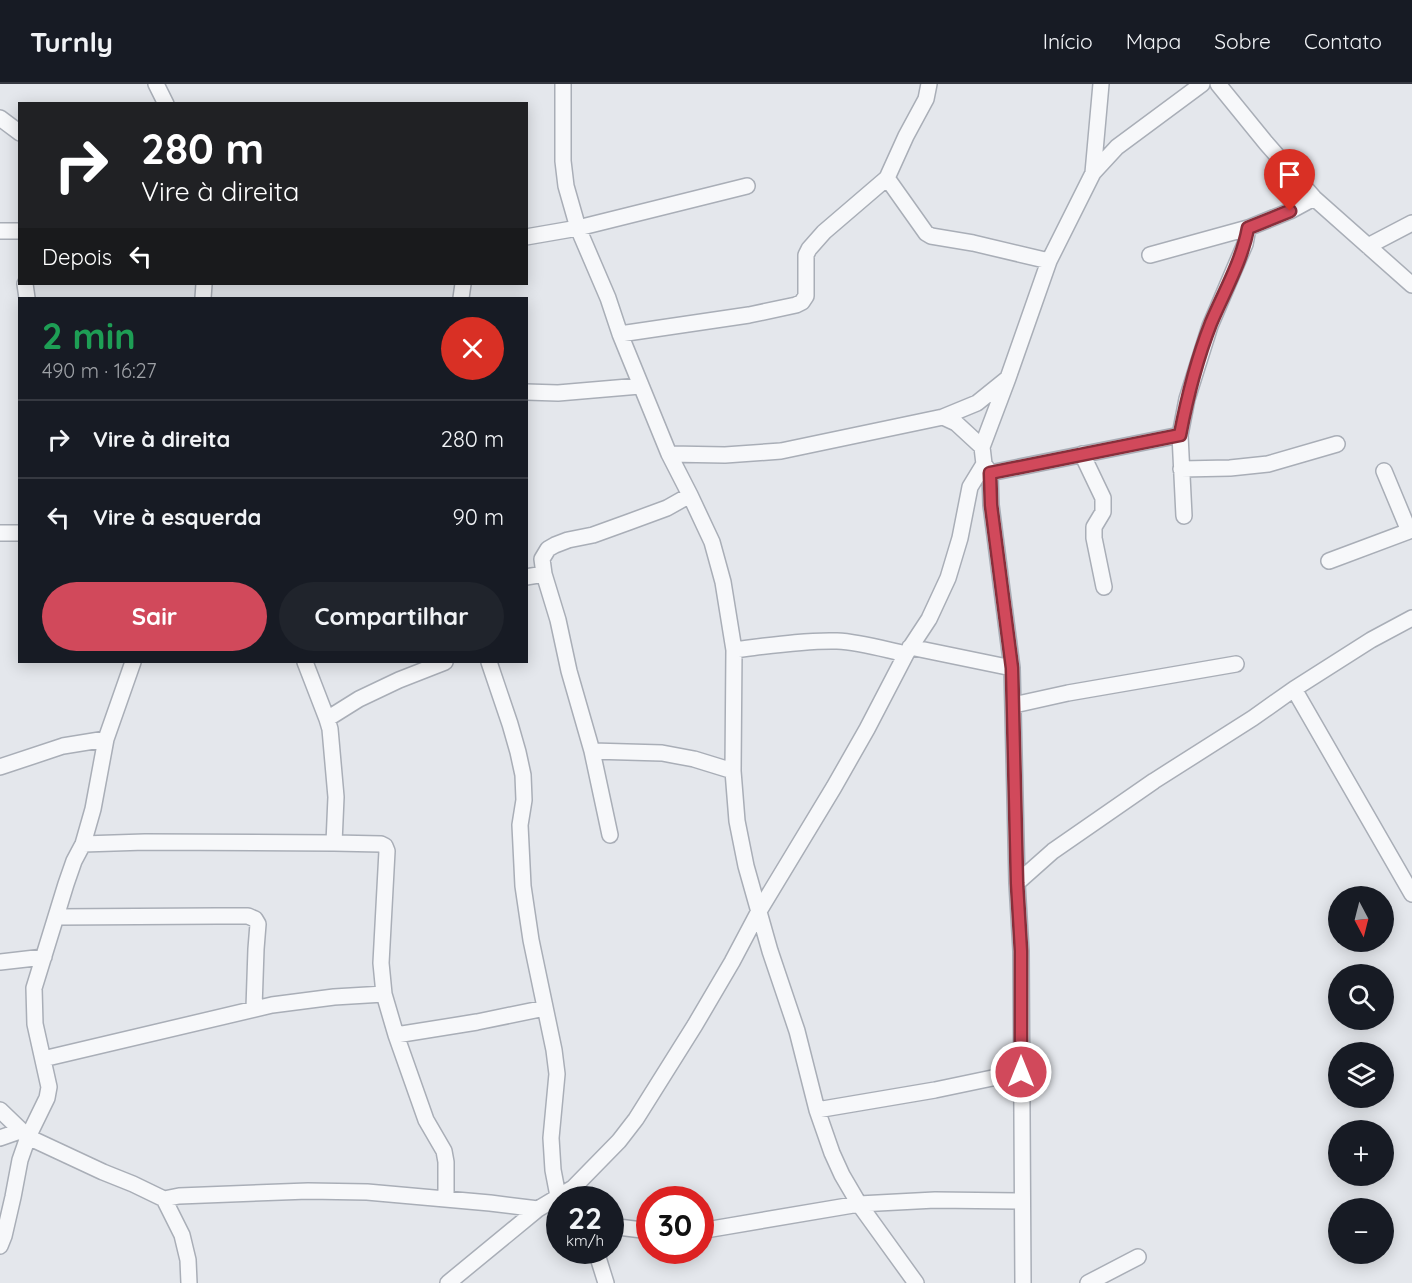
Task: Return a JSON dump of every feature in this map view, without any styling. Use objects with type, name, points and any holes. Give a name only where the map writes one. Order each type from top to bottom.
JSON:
[{"type":"street","points":[[156,84],[165,102]]},
{"type":"street","points":[[563,84],[563,161],[566,186],[578,228],[669,454],[712,542],[723,582],[734,650],[733,771],[737,822],[746,866],[770,951],[797,1031],[817,1110],[832,1153],[859,1204],[916,1283]]},
{"type":"street","points":[[620,334],[749,315],[802,302],[806,296],[806,255],[809,249],[824,232],[887,177],[926,99],[929,84]]},
{"type":"street","points":[[1094,173],[1101,84]]},
{"type":"street","points":[[982,447],[1049,261],[1094,173],[1117,147],[1202,84]]},
{"type":"street","points":[[1218,84],[1314,198],[1412,285]]},
{"type":"street","points":[[0,118],[18,132]]},
{"type":"street","points":[[887,177],[931,236],[973,243],[1049,261]]},
{"type":"street","points":[[528,237],[578,228],[747,186]]},
{"type":"street","points":[[1150,255],[1248,228],[1290,211],[1314,198]]},
{"type":"street","points":[[1368,246],[1412,223]]},
{"type":"street","points":[[1184,516],[1180,435],[1187,399],[1210,326],[1245,244],[1248,228]]},
{"type":"street","points":[[0,231],[18,236]]},
{"type":"street","points":[[669,454],[724,455],[781,451],[944,417],[977,403],[1008,378]]},
{"type":"street","points":[[528,392],[558,393],[640,386]]},
{"type":"street","points":[[944,417],[956,423],[982,447],[987,468],[1012,668],[1017,883],[1021,951],[1023,1283]]},
{"type":"street","points":[[582,1186],[636,1119],[695,1024],[759,911],[834,787],[908,651],[929,619],[948,578],[960,538],[970,487],[987,468],[1082,454],[1180,435]]},
{"type":"street","points":[[1181,470],[1268,464],[1337,444]]},
{"type":"street","points":[[1082,454],[1103,498],[1103,512],[1094,527],[1094,537],[1104,587]]},
{"type":"street","points":[[1329,561],[1411,531],[1384,471]]},
{"type":"street","points":[[610,835],[592,751],[569,671],[542,559],[548,549],[555,545],[593,535],[667,508],[690,495]]},
{"type":"street","points":[[0,533],[18,533]]},
{"type":"street","points":[[528,577],[544,574]]},
{"type":"street","points":[[1017,883],[1053,851],[1253,718],[1294,688],[1371,640],[1412,618]]},
{"type":"street","points":[[734,650],[789,643],[837,641],[1012,668]]},
{"type":"street","points":[[0,1246],[13,1197],[24,1134],[47,1098],[49,1087],[35,1024],[34,988],[74,861],[83,844],[93,809],[106,739],[133,663]]},
{"type":"street","points":[[305,663],[327,719],[332,743],[336,797],[334,843]]},
{"type":"street","points":[[327,719],[359,699],[442,663]]},
{"type":"street","points":[[489,663],[510,724],[523,775],[524,800],[520,825],[523,886],[557,1074],[551,1138],[556,1186]]},
{"type":"street","points":[[1014,705],[1068,693],[1236,664]]},
{"type":"street","points":[[1294,688],[1412,894]]},
{"type":"street","points":[[0,767],[63,746],[106,739]]},
{"type":"street","points":[[592,751],[662,753],[694,759],[733,771]]},
{"type":"street","points":[[83,844],[334,843],[385,846],[387,851],[381,963],[384,994],[426,1120],[444,1151],[446,1199]]},
{"type":"street","points":[[57,917],[249,916],[258,924],[254,1008]]},
{"type":"street","points":[[0,962],[44,957]]},
{"type":"street","points":[[43,1059],[209,1021],[254,1008],[294,1001],[384,994]]},
{"type":"street","points":[[396,1035],[546,1008]]},
{"type":"street","points":[[817,1110],[935,1090],[1021,1072]]},
{"type":"street","points":[[0,1110],[24,1134],[165,1199],[178,1196],[309,1191],[367,1192],[538,1209]]},
{"type":"street","points":[[0,1138],[24,1134]]},
{"type":"street","points":[[165,1199],[182,1236],[188,1260],[189,1283]]},
{"type":"street","points":[[714,1229],[859,1204],[935,1200],[1021,1201]]},
{"type":"street","points":[[448,1283],[546,1204]]},
{"type":"street","points":[[1088,1283],[1138,1257]]},
{"type":"street","points":[[600,1264],[606,1283]]},
{"type":"route","points":[[1021,1072],[1021,951],[1017,883],[1014,705],[1012,668],[991,505],[990,473],[1180,435],[1187,399],[1210,326],[1245,244],[1248,228],[1290,211]]}]
